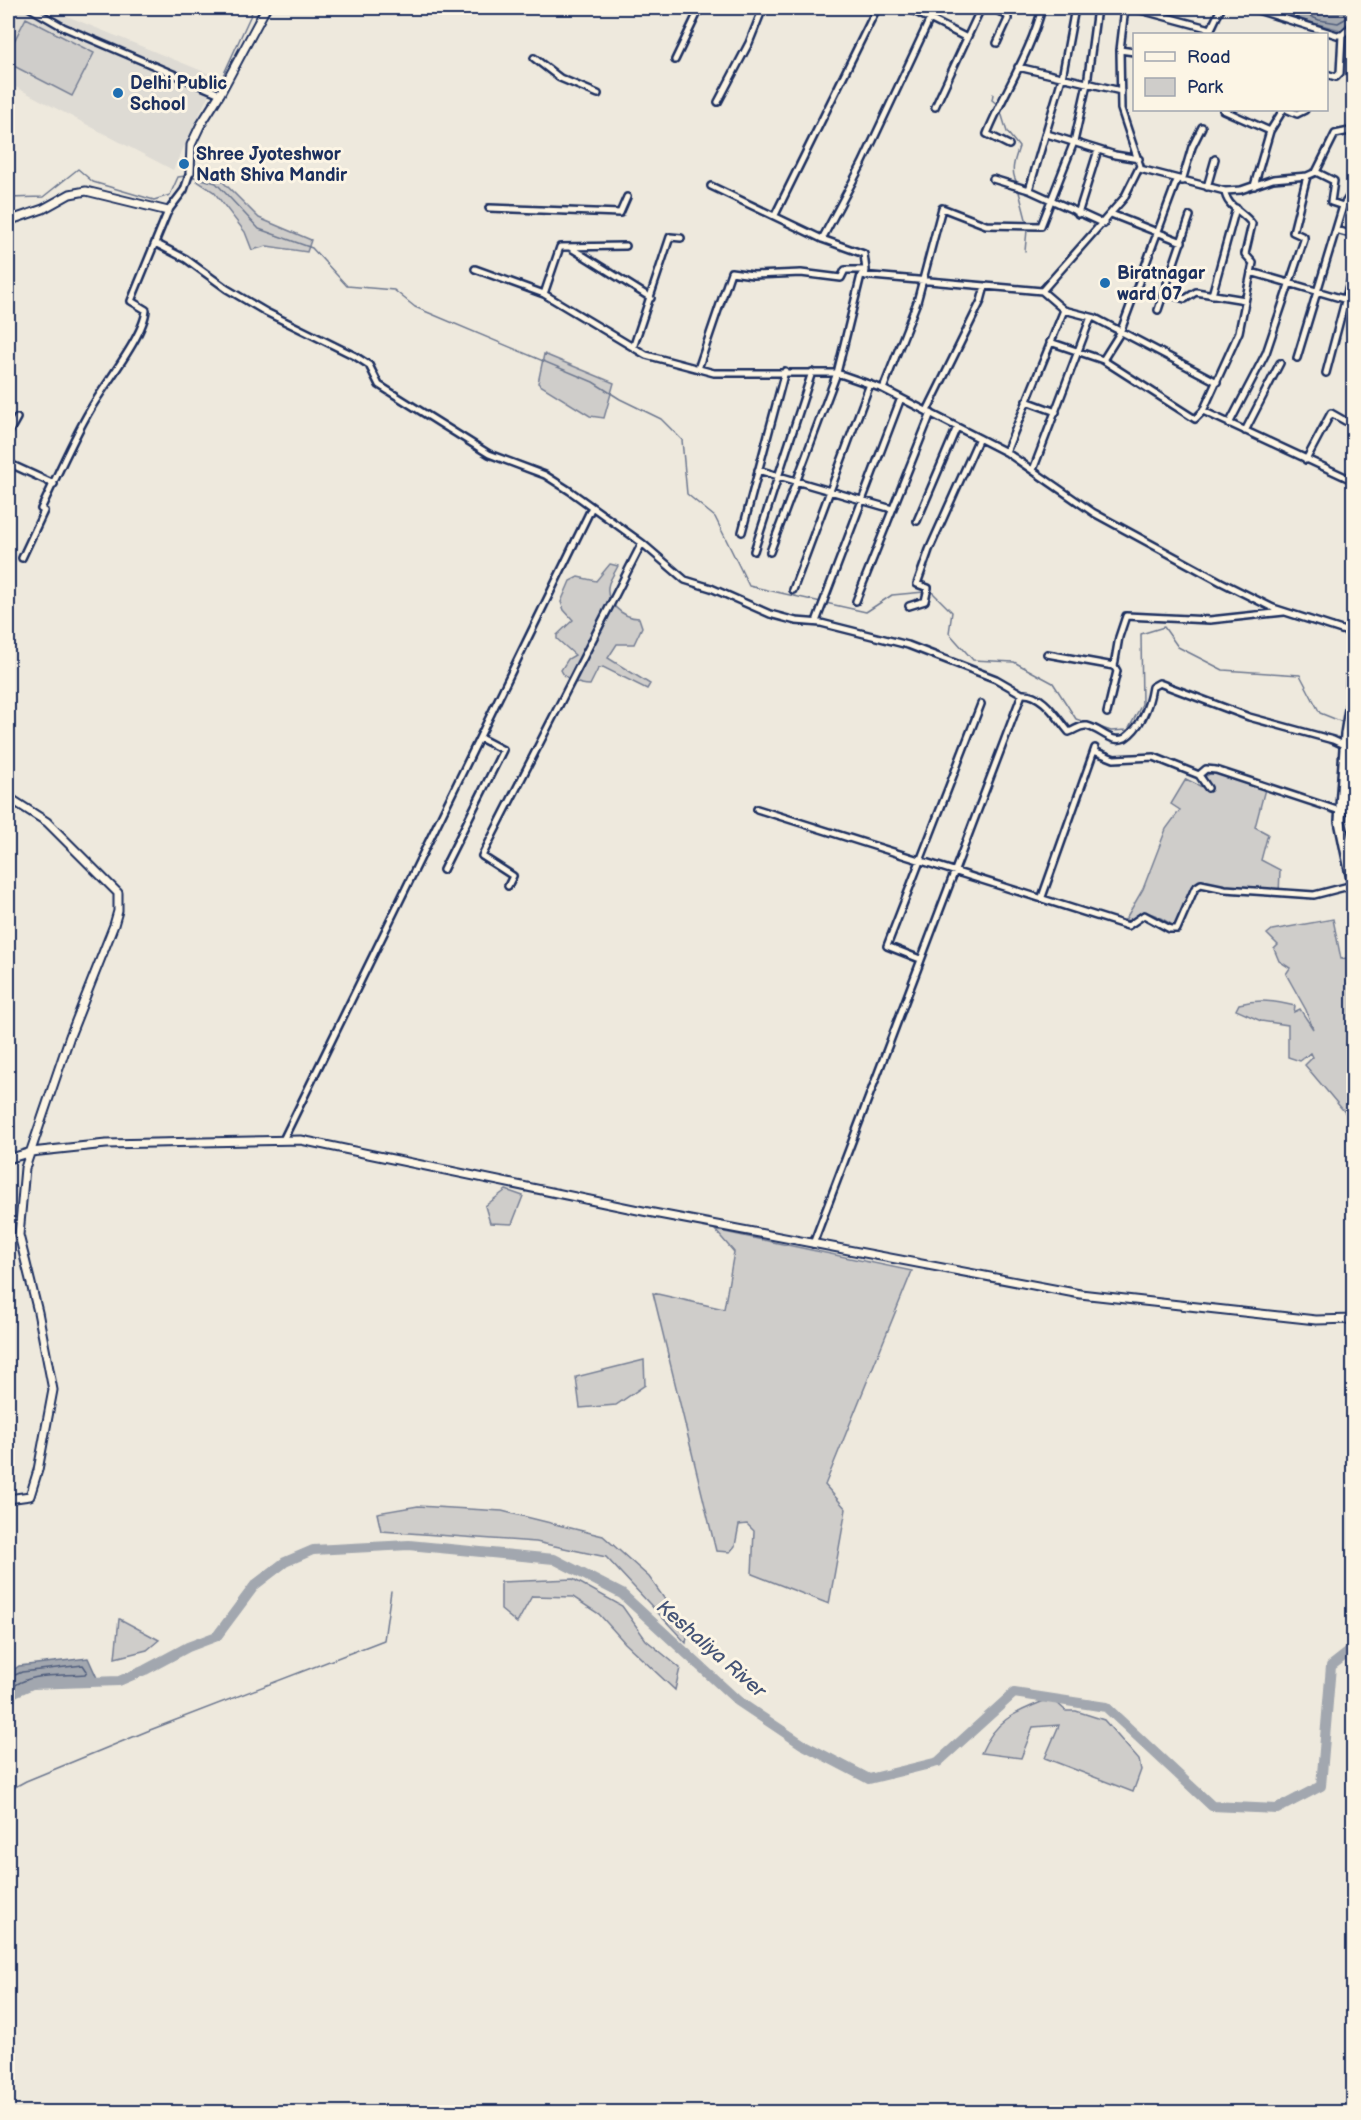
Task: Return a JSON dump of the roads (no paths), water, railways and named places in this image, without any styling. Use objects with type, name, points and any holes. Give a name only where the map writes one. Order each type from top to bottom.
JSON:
[{"type":"main road","points":[[1353,610],[1350,711],[1340,811],[1353,887]]},
{"type":"street","points":[[30,8],[63,27],[220,94]]},
{"type":"street","points":[[22,558],[44,511],[41,509],[88,412],[135,341],[146,317],[146,310],[131,301],[168,211],[189,176],[191,145],[266,8]]},
{"type":"street","points":[[675,60],[700,8]]},
{"type":"street","points":[[718,102],[749,43],[763,8]]},
{"type":"street","points":[[775,214],[877,8]]},
{"type":"street","points":[[908,8],[967,38]]},
{"type":"street","points":[[822,239],[862,164],[935,8]]},
{"type":"street","points":[[935,107],[981,8]]},
{"type":"street","points":[[993,8],[1006,15]]},
{"type":"street","points":[[997,43],[1008,19],[1007,8]]},
{"type":"street","points":[[1009,145],[987,134],[1037,27],[1042,8]]},
{"type":"street","points":[[1029,190],[1062,78],[1075,8]]},
{"type":"street","points":[[883,388],[923,281],[942,208],[986,225],[1041,226],[1074,142],[1087,84],[1097,8]]},
{"type":"street","points":[[1042,291],[1104,224],[1124,198],[1140,169],[1139,159],[1123,117],[1120,50],[1125,8]]},
{"type":"street","points":[[1133,8],[1211,28],[1221,8]]},
{"type":"street","points":[[1251,8],[1314,30],[1342,35]]},
{"type":"street","points":[[1328,75],[1336,77],[1340,73],[1342,35],[1353,24]]},
{"type":"street","points":[[1120,50],[1133,52]]},
{"type":"street","points":[[534,58],[560,78],[598,94]]},
{"type":"street","points":[[1018,67],[1121,91]]},
{"type":"street","points":[[1225,111],[1270,131]]},
{"type":"street","points":[[1254,186],[1270,131],[1282,111]]},
{"type":"street","points":[[1103,360],[1120,333],[1192,147],[1202,127]]},
{"type":"street","points":[[1140,169],[1225,191],[1254,186],[1273,180],[1307,176],[1316,172],[1335,134],[1353,130]]},
{"type":"street","points":[[1047,134],[1098,150],[1139,159]]},
{"type":"street","points":[[1078,214],[1098,150]]},
{"type":"street","points":[[1207,187],[1215,159]]},
{"type":"street","points":[[1316,172],[1334,181],[1331,202],[1342,206]]},
{"type":"street","points":[[1229,424],[1266,353],[1304,240],[1304,237],[1293,232],[1307,176]]},
{"type":"street","points":[[993,179],[1029,190],[1104,224]]},
{"type":"street","points":[[1298,358],[1342,206],[1351,194],[1353,183]]},
{"type":"street","points":[[711,186],[733,199],[775,214],[822,239],[864,254],[865,273]]},
{"type":"street","points":[[8,220],[43,209],[70,194],[86,191],[168,211]]},
{"type":"street","points":[[1050,342],[1080,350],[1103,360],[1195,419],[1203,411],[1239,332],[1253,261],[1245,254],[1252,224],[1228,202],[1225,191]]},
{"type":"street","points":[[489,208],[620,213],[627,197]]},
{"type":"street","points":[[1212,295],[1236,208]]},
{"type":"street","points":[[1111,214],[1182,242]]},
{"type":"street","points":[[1158,310],[1190,216]]},
{"type":"street","points":[[1336,230],[1353,235]]},
{"type":"street","points":[[634,345],[670,237],[681,238]]},
{"type":"street","points":[[155,243],[186,259],[226,289],[266,312],[355,356],[369,366],[379,385],[461,438],[489,454],[545,476],[642,543],[685,580],[711,588],[738,602],[796,621],[821,623],[908,645],[996,679],[1022,694],[1030,693],[1040,700],[1069,732],[1078,726],[1089,726],[1120,740],[1137,727],[1148,707],[1152,687],[1159,683],[1250,717],[1333,740],[1346,746]]},
{"type":"street","points":[[544,294],[560,247],[626,246]]},
{"type":"street","points":[[570,247],[651,298]]},
{"type":"street","points":[[1326,373],[1353,267]]},
{"type":"street","points":[[475,269],[544,294],[634,345],[646,355],[714,373],[785,371],[837,373],[883,388],[1006,452],[1094,513],[1221,582],[1286,612],[1351,633]]},
{"type":"street","points":[[699,369],[730,272],[753,276],[791,273],[841,278],[845,270],[923,281],[1042,291],[1064,309],[1091,317],[1216,382]]},
{"type":"street","points":[[1251,272],[1353,302]]},
{"type":"street","points":[[770,552],[837,373],[861,275],[865,273]]},
{"type":"street","points":[[856,601],[929,412],[981,301],[985,286]]},
{"type":"street","points":[[1164,293],[1185,299],[1196,292],[1245,300]]},
{"type":"street","points":[[1006,452],[1064,309]]},
{"type":"street","points":[[1033,470],[1091,317]]},
{"type":"street","points":[[1245,431],[1280,363]]},
{"type":"street","points":[[742,532],[785,371]]},
{"type":"street","points":[[754,551],[812,372]]},
{"type":"street","points":[[793,590],[870,384]]},
{"type":"street","points":[[817,619],[901,398]]},
{"type":"street","points":[[1026,401],[1056,412]]},
{"type":"street","points":[[1203,411],[1353,481]]},
{"type":"street","points":[[1306,460],[1331,413],[1353,426]]},
{"type":"street","points":[[8,434],[16,418]]},
{"type":"street","points":[[917,521],[957,427]]},
{"type":"street","points":[[909,606],[925,601],[927,594],[917,584],[929,550],[979,438]]},
{"type":"street","points":[[8,463],[54,484]]},
{"type":"street","points":[[758,470],[779,474],[892,509]]},
{"type":"street","points":[[283,1140],[592,507]]},
{"type":"street","points":[[508,886],[513,876],[482,856],[642,543]]},
{"type":"street","points":[[1107,713],[1117,671],[1114,666],[1121,628],[1126,616],[1210,620],[1286,612]]},
{"type":"street","points":[[1047,654],[1114,666]]},
{"type":"street","points":[[813,1244],[1022,694]]},
{"type":"street","points":[[920,959],[887,946],[981,704]]},
{"type":"street","points":[[443,870],[503,750],[480,738]]},
{"type":"street","points":[[1042,897],[1095,750],[1114,759],[1154,757],[1199,776],[1208,788]]},
{"type":"street","points":[[1199,776],[1206,769],[1216,770],[1340,811]]},
{"type":"street","points":[[8,797],[47,822],[118,893],[119,902],[114,925],[70,1036],[22,1186],[19,1235],[38,1312],[53,1390],[40,1460],[30,1496],[8,1499]]},
{"type":"street","points":[[757,809],[1128,926],[1144,915],[1175,930],[1196,888],[1202,884],[1225,889],[1314,895],[1353,887]]},
{"type":"street","points":[[8,1159],[31,1152],[106,1144],[301,1140],[813,1244],[1080,1294],[1316,1320],[1353,1318]]},
{"type":"water","points":[[1282,8],[1353,8],[1353,18],[1341,30],[1302,20]]},
{"type":"water","points":[[88,1658],[98,1680],[38,1683],[17,1692],[8,1700],[8,1674],[19,1666]]},
{"type":"waterway","points":[[221,80],[254,8]]},
{"type":"waterway","points":[[993,94],[992,100],[998,105]]},
{"type":"waterway","points":[[1000,109],[1007,132],[1019,147],[1013,170],[1018,184]]},
{"type":"waterway","points":[[8,198],[43,197],[78,169],[93,182],[154,200],[170,195],[178,177],[186,176]]},
{"type":"waterway","points":[[191,176],[216,183],[259,229],[312,248],[347,286],[394,290],[415,307],[593,382],[620,399],[661,419],[682,440],[687,494],[715,517],[749,586],[866,612],[892,595],[924,592]]},
{"type":"waterway","points":[[1019,192],[1027,223]]},
{"type":"waterway","points":[[1025,251],[1027,230]]},
{"type":"waterway","points":[[929,592],[932,592],[952,612],[949,633],[973,660],[1014,662],[1053,683],[1076,719],[1111,731],[1128,730],[1142,704],[1141,634],[1164,627],[1178,647],[1223,670],[1300,675],[1320,713],[1345,723]]},
{"type":"waterway","name":"Keshaliya River","points":[[8,1695],[32,1684],[119,1681],[188,1647],[217,1636],[255,1585],[285,1562],[313,1550],[409,1545],[554,1559],[622,1594],[738,1701],[802,1744],[869,1779],[938,1762],[1014,1693],[1106,1707],[1212,1806],[1277,1809],[1321,1786],[1331,1666],[1354,1648]]},
{"type":"waterway","points":[[8,1796],[13,1788],[26,1781],[150,1730],[384,1640],[391,1591]]},
{"type":"place","name":"Delhi Public School","points":[[118,93]]},
{"type":"place","name":"Shree Jyoteshwor Nath Shiva Mandir","points":[[184,164]]},
{"type":"place","name":"Biratnagar ward 07","points":[[1105,283]]}]
